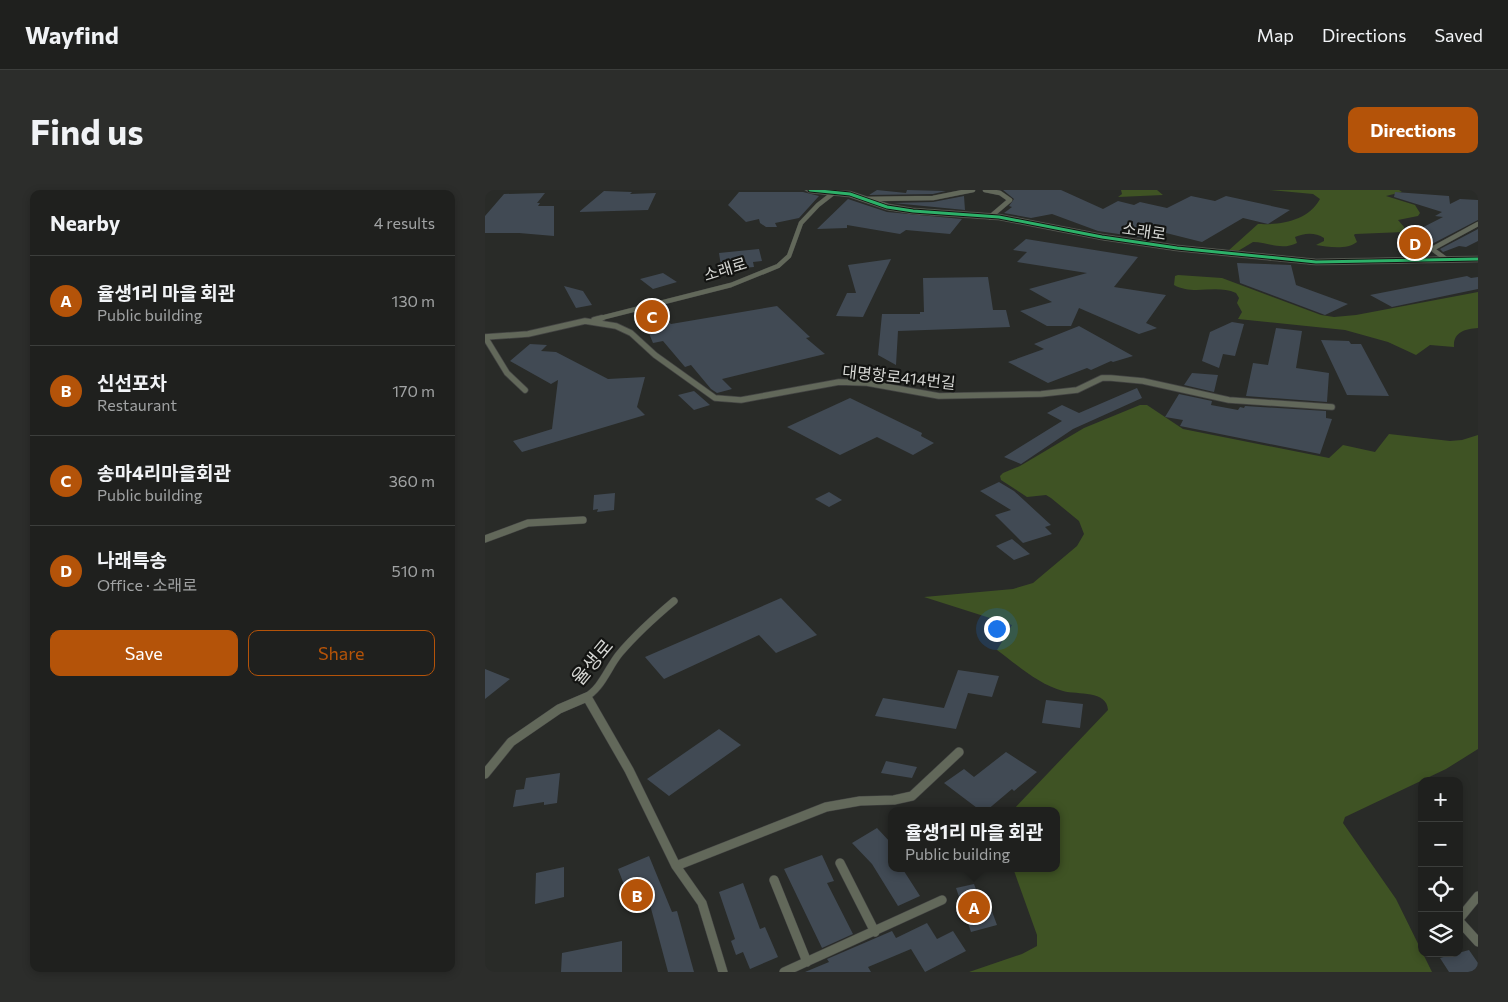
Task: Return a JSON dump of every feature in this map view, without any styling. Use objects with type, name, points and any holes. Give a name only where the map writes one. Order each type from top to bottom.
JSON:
[{"type":"street","name":"소래로","points":[[810,190],[836,191],[887,206],[913,211],[990,216],[1145,244],[1260,257],[1335,262],[1478,259]]},
{"type":"lane","name":"소래로","points":[[865,199],[933,198],[973,190]]},
{"type":"lane","points":[[985,190],[1000,193],[1010,200],[990,216]]},
{"type":"lane","name":"소래로","points":[[585,321],[619,315],[731,285],[778,266],[789,256],[801,223],[818,204],[836,191]]},
{"type":"lane","points":[[1446,260],[1432,249],[1478,224]]},
{"type":"lane","name":"대명항로414번길","points":[[525,390],[514,383],[507,375],[485,337],[528,334],[585,321],[616,326],[631,333],[655,354],[708,394],[720,400],[741,400],[839,382],[867,383],[939,396],[1041,394],[1077,390],[1102,378],[1111,378],[1143,381],[1229,400],[1332,407]]},
{"type":"lane","points":[[485,539],[528,523],[583,520]]},
{"type":"lane","name":"율생로","points":[[485,774],[511,742],[559,709],[587,697],[599,685],[619,654],[645,626],[674,601]]},
{"type":"lane","points":[[587,697],[629,770],[677,866],[702,903],[723,972]]},
{"type":"lane","points":[[677,866],[826,807],[859,801],[894,800],[911,796],[959,752]]},
{"type":"lane","points":[[840,862],[875,932]]},
{"type":"lane","points":[[774,880],[807,962]]},
{"type":"lane","points":[[1463,915],[1478,896]]},
{"type":"lane","points":[[784,972],[942,900]]},
{"type":"lane","points":[[1463,925],[1478,942]]},
{"type":"green space","points":[[1121,190],[1157,190],[1163,195],[1118,197],[1122,194]]},
{"type":"green space","points":[[1269,190],[1399,190],[1402,192],[1386,196],[1415,205],[1420,213],[1418,216],[1398,220],[1404,227],[1404,232],[1355,234],[1357,242],[1348,246],[1316,245],[1324,241],[1324,238],[1309,234],[1295,237],[1297,243],[1291,245],[1280,246],[1253,242],[1238,251],[1228,251],[1258,224],[1276,224],[1301,217],[1315,206],[1320,199],[1313,194]]},
{"type":"green space","points":[[1175,276],[1222,278],[1321,315],[1334,317],[1356,315],[1478,292],[1478,328],[1461,332],[1455,338],[1454,347],[1430,345],[1416,355],[1388,342],[1345,330],[1238,319],[1242,312],[1237,303],[1239,298],[1236,293],[1220,290],[1189,290],[1182,288],[1174,285]]},
{"type":"green space","points":[[1140,405],[1147,405],[1183,429],[1329,458],[1343,445],[1375,452],[1389,434],[1450,441],[1462,440],[1478,435],[1478,749],[1446,769],[1429,777],[1418,777],[1418,782],[1345,817],[1343,823],[1396,899],[1418,944],[1418,957],[1425,957],[1432,972],[969,972],[1022,954],[1037,946],[1037,935],[1014,872],[1060,872],[1060,807],[1016,807],[1108,710],[1103,699],[1091,694],[1063,691],[1045,684],[997,650],[1012,625],[924,597],[1013,589],[1033,583],[1077,546],[1084,534],[1079,521],[1046,495],[1027,497],[1001,480],[1000,476],[1003,473],[1020,466],[1084,428]]},
{"type":"building","points":[[877,190],[906,193],[907,190],[946,191],[933,194],[869,195]]},
{"type":"building","points":[[1003,190],[1061,190],[1103,209],[1118,201],[1134,205],[1140,202],[1167,208],[1191,196],[1215,201],[1226,196],[1290,210],[1268,224],[1243,218],[1202,242],[1158,231],[1146,238],[1098,231],[1052,214],[1031,218],[1004,213],[1012,207],[1009,206],[1014,199]]},
{"type":"building","points":[[604,191],[632,192],[630,194],[656,193],[648,210],[579,212]]},
{"type":"building","points":[[739,192],[803,192],[819,196],[799,218],[775,223],[777,227],[766,227],[760,223],[759,219],[746,222],[728,205]]},
{"type":"building","points":[[1395,192],[1449,196],[1450,204],[1460,199],[1478,200],[1478,220],[1430,245],[1428,249],[1431,253],[1419,254],[1398,240],[1443,217],[1435,216],[1442,212],[1394,197]]},
{"type":"building","points":[[545,193],[537,203],[540,203],[538,206],[554,206],[554,236],[485,233],[485,216],[504,194]]},
{"type":"building","points":[[964,196],[965,210],[893,203],[933,202]]},
{"type":"building","points":[[848,199],[887,212],[962,219],[950,234],[906,230],[900,234],[847,225],[847,228],[817,229]]},
{"type":"building","points":[[1478,229],[1478,241],[1466,247],[1459,246],[1443,252],[1440,249]]},
{"type":"building","points":[[1026,239],[1138,257],[1114,287],[1166,295],[1146,323],[1157,328],[1139,334],[1079,308],[1071,326],[1047,326],[1020,311],[1052,302],[1029,289],[1087,273],[1017,262],[1027,252],[1013,250]]},
{"type":"building","points":[[759,249],[762,261],[753,262],[754,267],[731,269],[721,266],[719,253]]},
{"type":"building","points":[[891,259],[863,317],[836,316],[847,293],[856,293],[848,265]]},
{"type":"building","points":[[1237,263],[1291,265],[1296,285],[1348,304],[1325,315],[1240,283]]},
{"type":"building","points":[[663,273],[677,282],[653,289],[640,279]]},
{"type":"building","points":[[1467,276],[1471,278],[1478,277],[1478,289],[1392,307],[1370,295]]},
{"type":"building","points":[[988,277],[993,310],[1006,310],[1010,327],[898,331],[896,365],[878,355],[882,314],[920,314],[920,312],[924,312],[923,278]]},
{"type":"building","points":[[564,286],[583,291],[592,305],[576,308]]},
{"type":"building","points":[[777,306],[810,337],[806,338],[825,354],[722,379],[732,389],[717,393],[711,389],[691,365],[685,367],[663,341],[653,343],[641,314],[654,310],[671,324]]},
{"type":"building","points":[[1232,322],[1244,324],[1235,356],[1223,354],[1219,368],[1202,361],[1210,332]]},
{"type":"building","points":[[1079,326],[1133,356],[1111,361],[1091,370],[1087,368],[1048,383],[1008,362],[1044,349],[1034,344]]},
{"type":"building","points":[[1276,328],[1302,331],[1296,368],[1329,373],[1327,402],[1246,396],[1253,363],[1268,365]]},
{"type":"building","points":[[1321,340],[1349,341],[1351,344],[1361,344],[1389,396],[1347,395]]},
{"type":"building","points":[[530,344],[547,345],[541,351],[556,352],[608,379],[645,377],[637,407],[645,415],[522,452],[513,441],[552,429],[558,380],[551,384],[510,361]]},
{"type":"building","points":[[1192,373],[1218,375],[1214,392],[1184,385]]},
{"type":"building","points":[[1137,388],[1142,398],[1073,429],[1021,464],[1004,457],[1062,421],[1047,413],[1062,405],[1079,413]]},
{"type":"building","points":[[694,391],[710,405],[694,410],[678,395]]},
{"type":"building","points":[[1179,394],[1212,401],[1211,405],[1238,410],[1240,407],[1244,408],[1245,406],[1326,411],[1326,418],[1332,419],[1320,454],[1180,426],[1183,420],[1165,417]]},
{"type":"building","points":[[850,398],[922,433],[921,436],[934,443],[913,455],[877,437],[840,455],[787,427]]},
{"type":"building","points":[[999,482],[1014,491],[1051,525],[1045,527],[1052,534],[1023,543],[995,515],[1011,510],[980,491]]},
{"type":"building","points":[[829,492],[842,500],[829,507],[815,499]]},
{"type":"building","points":[[615,493],[614,510],[597,512],[598,509],[593,510],[594,495]]},
{"type":"building","points":[[1012,539],[1030,554],[1014,560],[996,546]]},
{"type":"building","points":[[781,598],[817,635],[776,653],[759,635],[664,679],[645,657]]},
{"type":"building","points":[[485,669],[510,679],[485,699]]},
{"type":"building","points":[[958,670],[999,676],[992,697],[968,693],[956,729],[875,716],[883,698],[944,708]]},
{"type":"building","points":[[1046,700],[1083,704],[1080,728],[1042,723]]},
{"type":"building","points":[[719,729],[741,745],[669,796],[647,779]]},
{"type":"building","points":[[1006,752],[1037,772],[1014,791],[1012,789],[991,807],[976,807],[944,783],[964,769],[974,777]]},
{"type":"building","points":[[886,761],[917,767],[912,778],[881,773]]},
{"type":"building","points":[[560,773],[557,803],[544,805],[544,802],[513,807],[516,790],[524,789],[526,778]]},
{"type":"building","points":[[877,828],[888,840],[888,872],[905,872],[920,896],[898,906],[872,864],[852,843]]},
{"type":"building","points":[[822,855],[834,881],[827,883],[853,934],[822,948],[784,869]]},
{"type":"building","points":[[649,856],[672,912],[677,911],[694,972],[668,972],[649,901],[633,908],[618,869]]},
{"type":"building","points":[[564,867],[564,897],[535,904],[536,873]]},
{"type":"building","points":[[743,883],[760,929],[765,927],[778,957],[750,969],[743,952],[736,955],[731,941],[735,939],[719,892]]},
{"type":"building","points":[[974,884],[983,908],[990,906],[997,925],[971,932],[956,888]]},
{"type":"building","points":[[927,923],[937,939],[953,931],[966,951],[925,972],[911,949],[868,967],[871,972],[805,972],[829,962],[827,959],[892,931],[896,938]]},
{"type":"building","points":[[622,941],[622,972],[561,972],[562,953]]},
{"type":"building","points":[[1469,950],[1478,963],[1478,972],[1449,972],[1440,958],[1463,957],[1463,952]]},
{"type":"cycle path","points":[[810,190],[850,194],[887,207],[913,211],[999,217],[1102,237],[1177,248],[1316,262],[1478,259]]},
{"type":"place","name":"나래특송","points":[[1415,243]]},
{"type":"place","name":"송마4리마을회관","points":[[652,316]]},
{"type":"place","name":"신선포차","points":[[637,895]]},
{"type":"place","name":"율생1리 마을 회관","points":[[974,907]]}]
